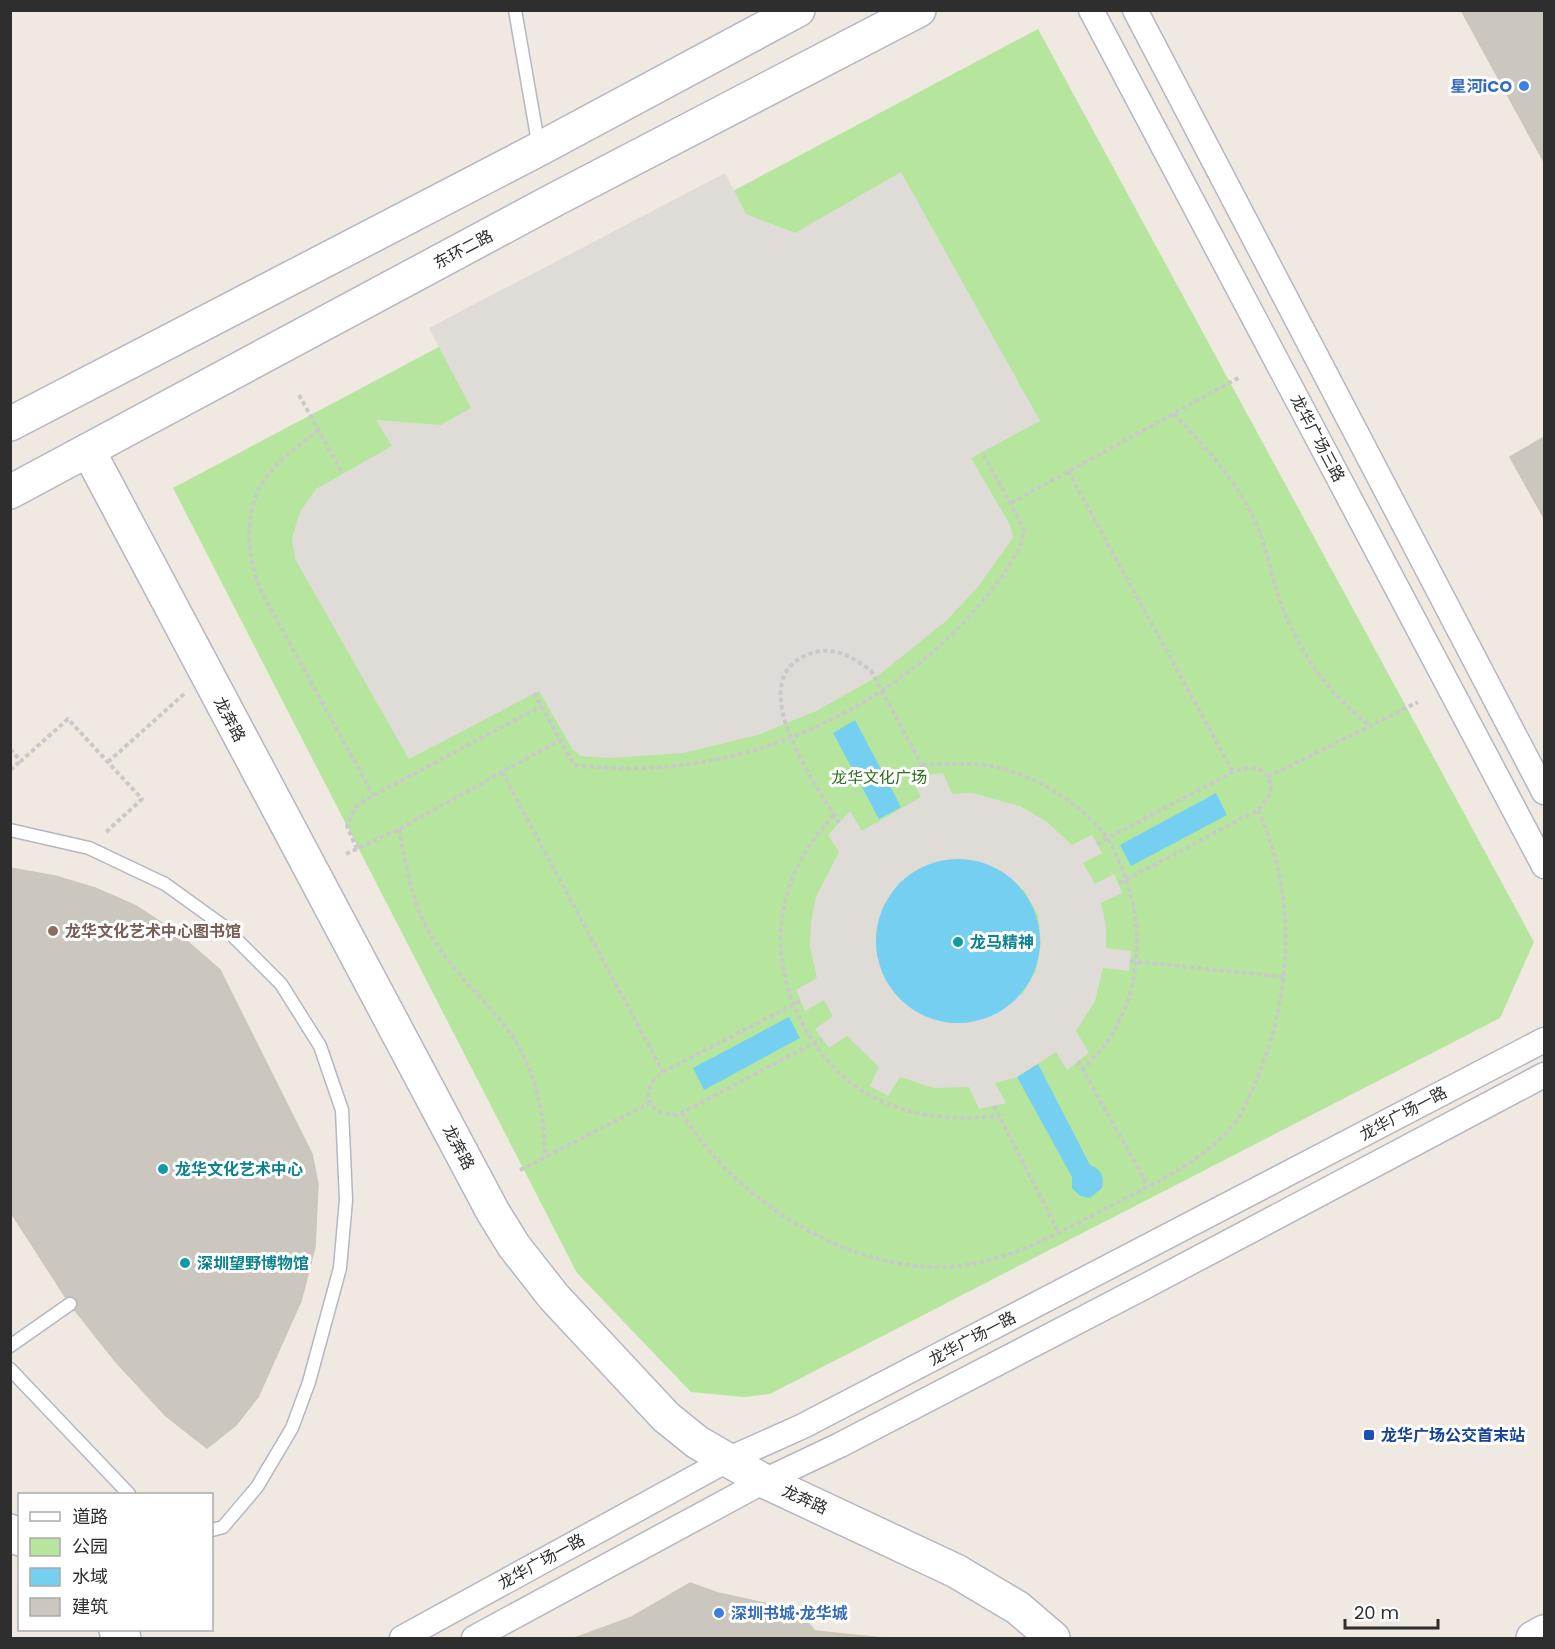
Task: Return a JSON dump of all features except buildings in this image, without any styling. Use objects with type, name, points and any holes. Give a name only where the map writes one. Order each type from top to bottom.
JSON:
[{"type":"main road","points":[[10,424],[540,149],[798,10]]},
{"type":"main road","name":"东环二路","points":[[10,492],[554,200],[919,10]]},
{"type":"main road","name":"龙奔路","points":[[88,450],[493,1212],[514,1245],[554,1297],[666,1417],[697,1442],[764,1481],[956,1571],[1018,1608],[1053,1638]]},
{"type":"main road","points":[[1533,1638],[1545,1632]]},
{"type":"street","name":"龙华广场三路","points":[[1091,10],[1545,866]]},
{"type":"street","points":[[1136,10],[1545,792]]},
{"type":"street","name":"龙华广场一路","points":[[402,1638],[727,1460],[803,1426],[1545,1040]]},
{"type":"street","name":"龙华广场一路","points":[[474,1638],[764,1481],[840,1445],[1090,1316],[1545,1075]]},
{"type":"lane","points":[[515,10],[540,149]]},
{"type":"lane","points":[[10,830],[89,848],[165,884],[222,925],[281,984],[320,1046],[342,1110],[346,1200],[340,1268],[309,1382],[292,1428],[257,1487],[223,1527],[213,1530]]},
{"type":"lane","points":[[10,1346],[70,1304]]},
{"type":"lane","points":[[10,1369],[128,1493]]},
{"type":"path","points":[[1011,503],[1239,377]]},
{"type":"path","points":[[299,395],[342,473]]},
{"type":"path","points":[[1174,414],[1241,494],[1257,525],[1287,622],[1308,662],[1331,691],[1370,726]]},
{"type":"path","points":[[319,430],[271,470],[260,489],[251,519],[249,556],[261,591],[373,795]]},
{"type":"path","points":[[534,693],[574,765],[628,770],[691,764],[762,748],[791,738],[851,711],[907,675],[963,624],[999,581],[1024,534],[1024,529],[1011,503],[982,452]]},
{"type":"path","points":[[1068,471],[1233,772]]},
{"type":"path","points":[[839,823],[782,719],[779,699],[783,679],[794,664],[810,654],[826,650],[841,652],[857,660],[871,671],[927,775]]},
{"type":"path","points":[[108,762],[206,674]]},
{"type":"path","points":[[1268,777],[1418,702]]},
{"type":"path","points":[[357,849],[347,825],[354,810],[373,795],[541,706]]},
{"type":"path","points":[[10,770],[68,719],[142,799],[89,848]]},
{"type":"path","points":[[346,854],[399,829],[560,740]]},
{"type":"path","points":[[10,749],[21,760]]},
{"type":"path","points":[[922,765],[977,764],[1007,770],[1036,781],[1083,812],[1108,840],[1126,880],[1135,916],[1137,962],[1134,978],[1114,1031],[1082,1070]]},
{"type":"path","points":[[1097,844],[1233,772],[1253,766],[1260,768],[1268,777],[1271,793],[1258,810],[1118,884]]},
{"type":"path","points":[[502,772],[663,1072]]},
{"type":"path","points":[[682,1113],[714,1159],[744,1188],[777,1213],[855,1251],[924,1268],[961,1266],[999,1257],[1058,1231],[1148,1186],[1204,1152],[1229,1130],[1250,1097],[1277,1018],[1285,977],[1287,949],[1281,882],[1275,854],[1258,810]]},
{"type":"path","points":[[834,814],[804,849],[783,904],[780,934],[781,964],[802,1026],[836,1071],[876,1099],[934,1117],[966,1119],[999,1116]]},
{"type":"path","points":[[399,829],[415,900],[430,935],[452,966],[496,1015],[531,1067],[541,1101],[545,1157]]},
{"type":"path","points":[[1130,961],[1285,977]]},
{"type":"path","points":[[800,1001],[663,1072],[650,1083],[648,1090],[650,1103],[661,1114],[682,1113],[822,1039]]},
{"type":"path","points":[[1078,1061],[1148,1186]]},
{"type":"path","points":[[520,1170],[650,1103]]},
{"type":"path","points":[[994,1106],[1058,1231]]},
{"type":"green space","name":"龙华文化广场","points":[[1038,29],[1534,942],[1500,1018],[770,1394],[744,1397],[691,1392],[577,1273],[173,488]]},
{"type":"shaded area","points":[[901,172],[1040,421],[971,458],[1010,525],[1013,538],[977,588],[946,621],[875,678],[816,711],[758,735],[683,753],[609,758],[581,756],[573,750],[539,691],[409,759],[295,559],[292,538],[300,512],[316,489],[392,446],[376,420],[441,425],[471,408],[429,328],[725,173],[746,214],[795,233]]},
{"type":"shaded area","points":[[943,773],[952,794],[972,793],[1020,806],[1047,822],[1072,845],[1092,835],[1102,853],[1083,863],[1095,884],[1114,874],[1122,893],[1101,903],[1106,926],[1106,948],[1131,951],[1129,971],[1103,968],[1095,1001],[1076,1031],[1089,1053],[1067,1070],[1056,1052],[1017,1077],[995,1083],[1006,1103],[979,1109],[969,1087],[934,1088],[900,1077],[888,1096],[870,1086],[879,1067],[847,1036],[829,1048],[815,1029],[833,1016],[824,1000],[805,1011],[796,990],[817,978],[810,947],[811,922],[816,897],[839,852],[828,835],[850,811],[862,831],[921,797],[911,777]],"holes":[[[922,867],[1024,890],[1038,915],[1041,943],[1036,971],[1022,995],[877,957],[876,931],[884,905],[899,883]]]},
{"type":"water","points":[[855,720],[901,807],[879,819],[833,733]]},
{"type":"water","points":[[1216,793],[1227,815],[1131,866],[1120,845]]},
{"type":"water","points":[[958,859],[974,860],[990,865],[1016,883],[1034,909],[1039,925],[1039,957],[1034,973],[1016,999],[990,1017],[974,1022],[958,1023],[942,1022],[926,1017],[900,999],[882,973],[877,957],[876,941],[877,925],[882,909],[900,883],[926,865],[942,860]]},
{"type":"water","points":[[789,1017],[800,1038],[704,1090],[693,1068]]},
{"type":"water","points":[[1038,1064],[1090,1165],[1101,1174],[1102,1188],[1090,1198],[1080,1196],[1072,1188],[1072,1177],[1017,1077]]},
{"type":"place","name":"星河iCO","points":[[1524,86]]},
{"type":"place","name":"龙华文化艺术中心图书馆","points":[[53,931]]},
{"type":"place","name":"龙马精神","points":[[958,942]]},
{"type":"place","name":"龙华文化艺术中心","points":[[163,1169]]},
{"type":"place","name":"深圳望野博物馆","points":[[185,1263]]},
{"type":"place","name":"龙华广场公交首末站","points":[[1369,1435]]},
{"type":"place","name":"深圳书城·龙华城","points":[[719,1613]]}]
